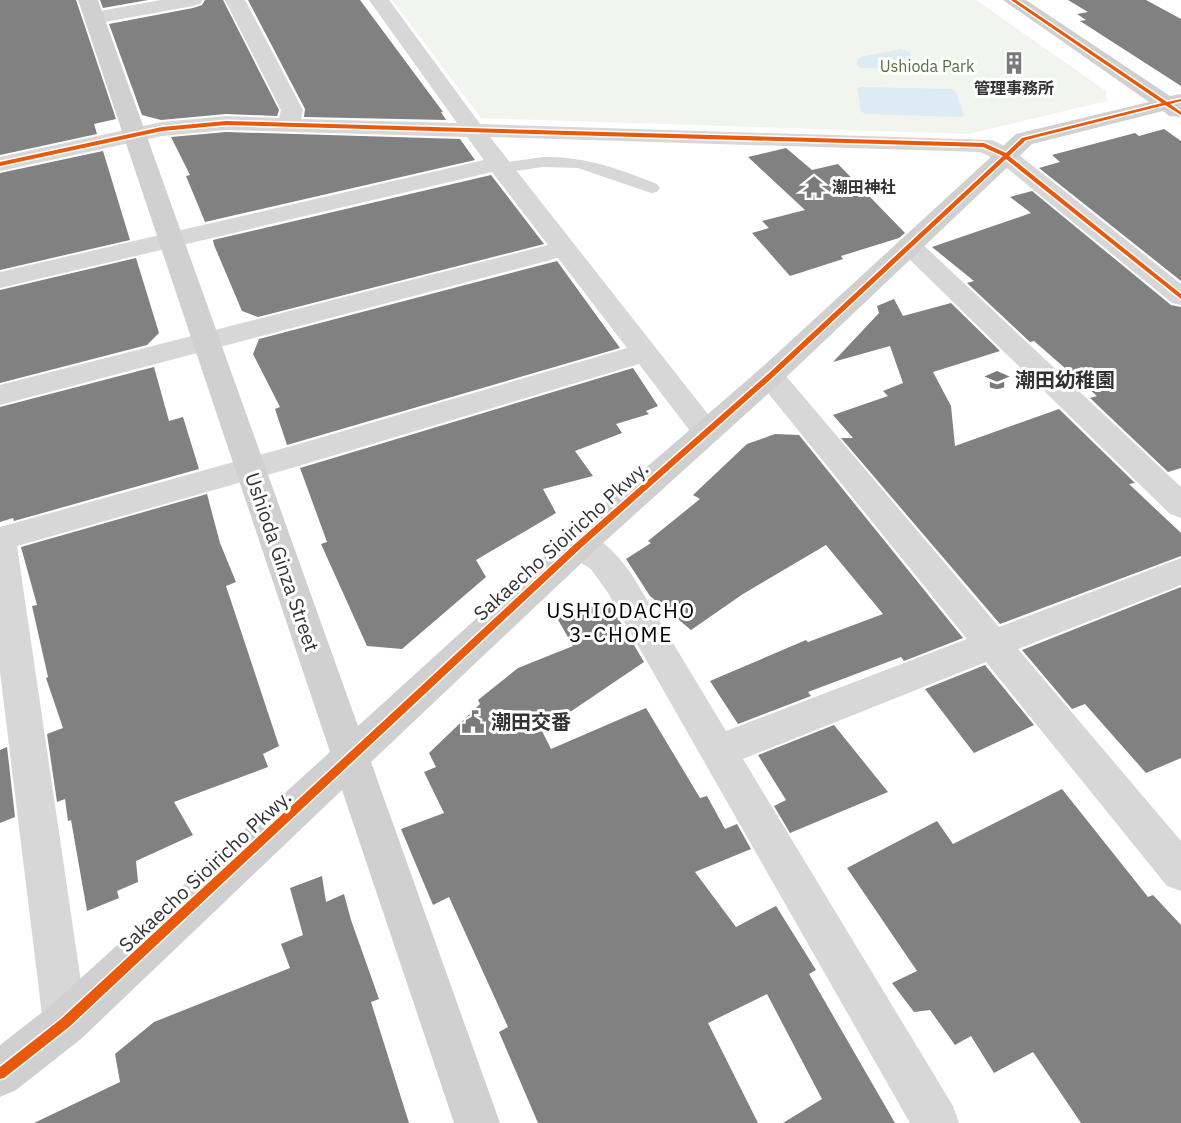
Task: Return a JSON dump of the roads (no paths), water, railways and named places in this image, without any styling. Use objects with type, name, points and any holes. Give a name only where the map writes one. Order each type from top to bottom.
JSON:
[{"type":"street","points":[[91,9],[193,0]]},
{"type":"street","points":[[236,0],[292,110],[289,123]]},
{"type":"street","points":[[379,0],[500,166],[707,432]]},
{"type":"street","points":[[1013,0],[1176,106]]},
{"type":"street","name":"Ushioda Ginza Street","points":[[91,9],[477,1123]]},
{"type":"street","name":"Sakaecho Sioiricho Pkwy.","points":[[0,1074],[66,1023],[579,545],[770,376],[1024,139],[1176,106]]},
{"type":"street","points":[[0,164],[134,135],[184,126],[226,123],[289,123],[984,145],[1005,155],[1181,297]]},
{"type":"street","points":[[0,280],[500,166]]},
{"type":"street","points":[[909,245],[1181,506]]},
{"type":"street","points":[[0,395],[564,249]]},
{"type":"street","points":[[66,1023],[0,539],[250,469],[646,352]]},
{"type":"street","points":[[770,376],[1181,872]]},
{"type":"street","points":[[579,545],[603,560],[620,584],[936,1123]]},
{"type":"street","points":[[719,751],[1181,571]]},
{"type":"lane","points":[[500,166],[548,160],[584,163],[603,168],[651,188]]},
{"type":"place","name":"管理事務所","points":[[1014,63]]},
{"type":"place","name":"潮田神社","points":[[814,187]]},
{"type":"place","name":"潮田幼稚園","points":[[997,380]]},
{"type":"place","name":"潮田交番","points":[[473,722]]},
{"type":"district","name":"USHIODACHO 3-CHOME","points":[[621,623]]},
{"type":"park label","name":"Ushioda Park","points":[[927,66]]}]
